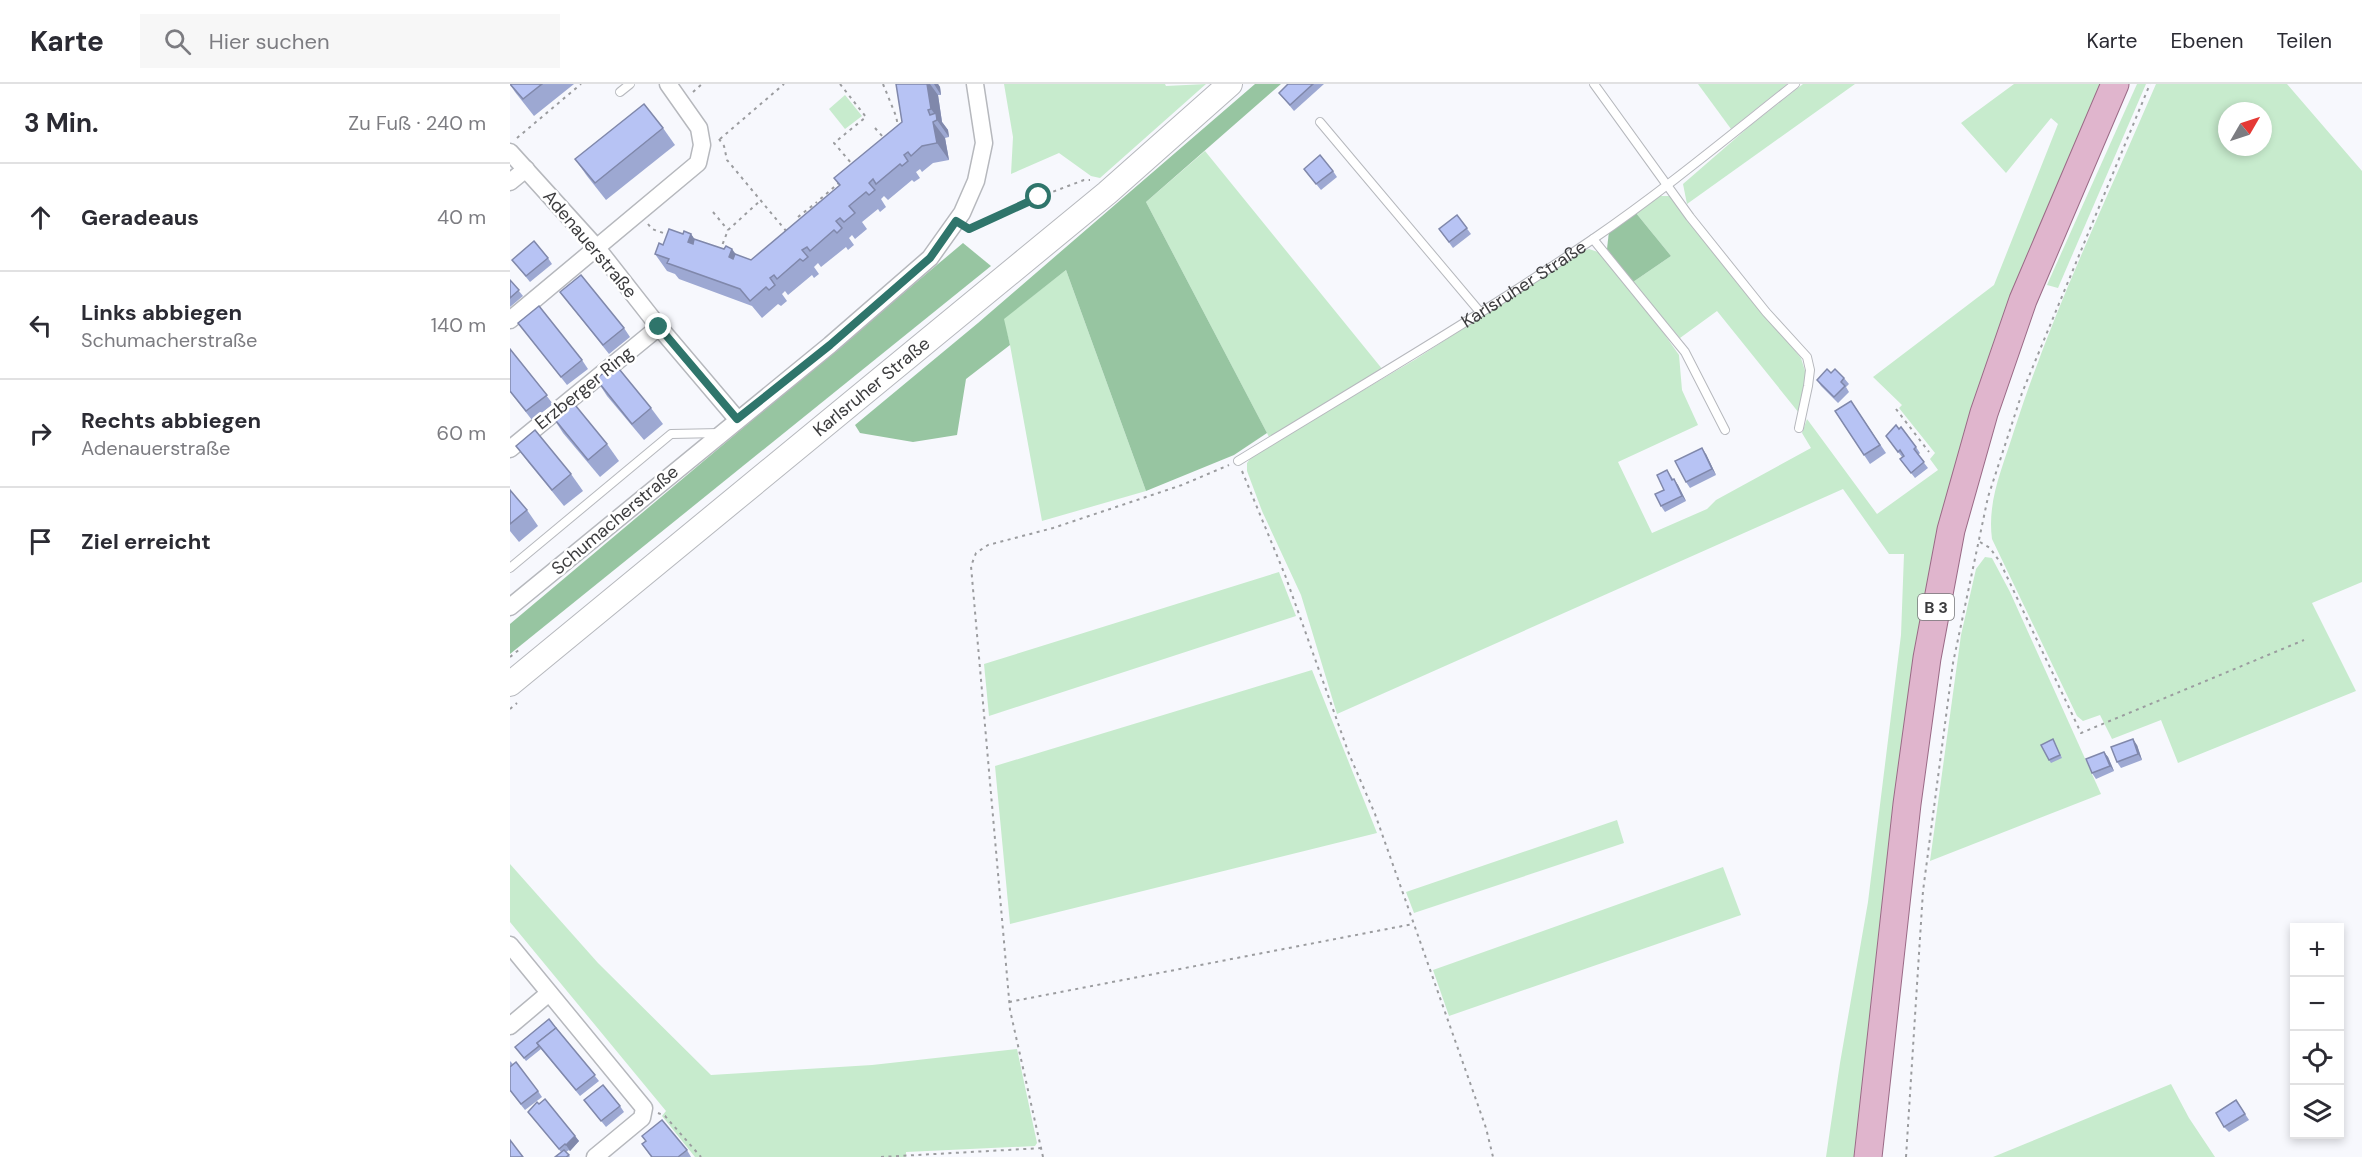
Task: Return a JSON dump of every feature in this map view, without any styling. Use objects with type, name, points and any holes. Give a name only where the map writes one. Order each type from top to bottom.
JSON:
[{"type":"main road","name":"Karlsruher Straße","points":[[510,684],[1107,193],[1230,84]]},
{"type":"main road","name":"B 3","points":[[1868,1157],[1907,804],[1927,658],[1951,530],[1984,413],[2024,300],[2115,84]]},
{"type":"street","points":[[510,320],[640,214],[698,163],[702,145],[699,128],[668,84]]},
{"type":"street","name":"Schumacherstraße","points":[[510,607],[830,345],[930,258],[956,221],[976,181],[984,143],[975,84]]},
{"type":"street","name":"Adenauerstraße","points":[[510,152],[597,248],[659,327],[737,419]]},
{"type":"street","points":[[510,182],[526,169]]},
{"type":"street","name":"Erzberger Ring","points":[[510,449],[659,327]]},
{"type":"street","points":[[510,945],[644,1108],[642,1118],[595,1157]]},
{"type":"street","points":[[510,1026],[549,993]]},
{"type":"lane","points":[[620,92],[630,84]]},
{"type":"lane","points":[[1594,84],[1690,217],[1766,312],[1807,357],[1810,370],[1799,428]]},
{"type":"lane","name":"Karlsruher Straße","points":[[1238,461],[1419,353],[1593,239],[1668,184],[1795,84]]},
{"type":"lane","points":[[1320,122],[1480,312]]},
{"type":"lane","points":[[1593,239],[1685,352],[1725,430]]},
{"type":"lane","name":"Schumacherstraße","points":[[510,568],[672,434],[720,433]]},
{"type":"path","points":[[510,143],[581,84]]},
{"type":"path","points":[[702,145],[719,139],[784,84]]},
{"type":"path","points":[[840,84],[866,117],[834,143],[856,169]]},
{"type":"path","points":[[883,84],[897,116],[898,133]]},
{"type":"path","points":[[1906,1157],[1923,891],[1953,663],[1988,497],[2022,393],[2150,84]]},
{"type":"path","points":[[875,128],[888,142]]},
{"type":"path","points":[[719,139],[724,146],[727,160],[790,236]]},
{"type":"path","points":[[956,221],[969,229],[1039,197],[1084,180],[1098,183],[1107,193]]},
{"type":"path","points":[[798,217],[840,182]]},
{"type":"path","points":[[719,253],[728,230],[761,200]]},
{"type":"path","points":[[818,201],[823,208]]},
{"type":"path","points":[[713,212],[728,230]]},
{"type":"path","points":[[640,214],[652,229],[671,236]]},
{"type":"path","points":[[1896,409],[1929,452]]},
{"type":"path","points":[[1043,1157],[1009,1002],[971,566],[976,554],[988,544],[1053,528],[1182,484],[1238,461],[1285,575],[1348,753],[1375,814],[1486,1128],[1492,1157]]},
{"type":"path","points":[[1979,542],[1990,548],[2000,562],[2081,733],[2304,640]]},
{"type":"path","points":[[1009,1002],[1413,924]]},
{"type":"path","points":[[644,1108],[665,1116],[701,1157]]},
{"type":"path","points":[[881,1157],[1042,1148]]},
{"type":"green space","points":[[1004,84],[1165,84],[1166,86],[1206,84],[1100,178],[1091,176],[1059,153],[1011,174],[1013,137]]},
{"type":"green space","points":[[1255,84],[1281,84],[1146,202],[1267,433],[1234,455],[1146,491],[1066,270],[1004,319],[1010,345],[966,379],[957,435],[913,442],[860,433],[855,425],[978,323]]},
{"type":"green space","points":[[1698,84],[1787,84],[1731,129]]},
{"type":"green space","points":[[1803,84],[1855,84],[1687,204],[1683,184]]},
{"type":"green space","points":[[2014,84],[2103,84],[1951,491],[1857,1157],[1826,1157],[1868,902],[1901,635],[1904,554],[1889,554],[1843,489],[1337,714],[1301,595],[1262,511],[1247,471],[1247,463],[1252,456],[1416,359],[1580,252],[1589,249],[1598,252],[1653,318],[1679,355],[1682,390],[1698,425],[1618,462],[1652,533],[1707,509],[1716,500],[1811,448],[1802,433],[1807,419],[1877,514],[1938,470],[1930,459],[1935,453],[1899,408],[1902,405],[1873,377],[1994,285],[2058,124],[2051,118],[2006,173],[1961,123]]},
{"type":"green space","points":[[2137,84],[2146,84],[2058,288],[2047,285]]},
{"type":"green space","points":[[2156,84],[2287,84],[2362,171],[2362,582],[2312,603],[2356,691],[2178,763],[2161,720],[2112,739],[2100,715],[2083,721],[2077,716],[1992,539],[1992,512],[1996,486],[2004,460],[2044,345]]},
{"type":"green space","points":[[845,95],[862,116],[845,129],[829,109]]},
{"type":"green space","points":[[1205,151],[1383,370],[1269,437],[1146,202]]},
{"type":"green space","points":[[1658,196],[1670,196],[1801,358],[1806,374],[1799,413],[1717,311],[1680,338],[1633,282],[1671,256],[1636,213]]},
{"type":"green space","points":[[1636,213],[1671,256],[1633,282],[1607,249],[1609,231]]},
{"type":"green space","points":[[963,243],[991,266],[510,654],[510,624]]},
{"type":"green space","points":[[1066,270],[1146,491],[1042,521],[1010,345],[1003,319]]},
{"type":"green space","points":[[1985,557],[1992,558],[2010,592],[2101,794],[1930,861],[1961,635],[1976,569]]},
{"type":"green space","points":[[1279,572],[1296,616],[989,716],[984,664]]},
{"type":"green space","points":[[1312,670],[1377,833],[1010,924],[995,766]]},
{"type":"green space","points":[[1617,820],[1624,843],[1414,913],[1406,892]]},
{"type":"green space","points":[[510,864],[598,963],[711,1075],[872,1065],[1017,1049],[1037,1143],[1035,1146],[906,1152],[906,1157],[695,1157],[662,1116],[666,1111],[510,922]]},
{"type":"green space","points":[[1723,867],[1741,915],[1449,1016],[1433,970]]},
{"type":"green space","points":[[2171,1084],[2189,1118],[2215,1157],[1993,1157]]},
{"type":"building","points":[[510,84],[542,84],[523,99]]},
{"type":"building","points":[[896,84],[927,84],[931,109],[928,110],[930,115],[936,113],[937,120],[933,122],[937,143],[922,146],[911,156],[908,152],[904,155],[908,161],[902,166],[900,164],[876,184],[873,179],[869,183],[875,190],[869,195],[866,192],[849,206],[855,213],[844,222],[840,218],[836,221],[842,228],[837,233],[834,230],[810,251],[807,247],[802,250],[808,257],[803,261],[800,259],[777,279],[774,275],[770,278],[775,285],[769,290],[766,287],[750,301],[740,289],[667,263],[669,259],[655,254],[659,243],[663,245],[669,229],[691,234],[688,242],[693,244],[694,239],[724,249],[726,246],[732,249],[729,257],[733,259],[735,254],[751,260],[840,185],[834,178],[902,122]]},
{"type":"building","points":[[1288,84],[1313,84],[1290,105],[1279,93]]},
{"type":"building","points":[[644,104],[663,128],[595,183],[575,159]]},
{"type":"building","points":[[1320,155],[1333,171],[1316,184],[1304,169]]},
{"type":"building","points":[[1457,215],[1467,228],[1449,242],[1439,229]]},
{"type":"building","points":[[534,241],[548,258],[526,276],[512,260]]},
{"type":"building","points":[[581,275],[624,328],[603,345],[560,292]]},
{"type":"building","points":[[510,280],[519,290],[510,298]]},
{"type":"building","points":[[539,306],[582,360],[561,377],[518,323]]},
{"type":"building","points":[[510,349],[547,395],[526,411],[510,391]]},
{"type":"building","points":[[615,364],[651,408],[632,424],[596,379]]},
{"type":"building","points":[[1827,369],[1831,373],[1835,369],[1844,378],[1841,382],[1845,386],[1834,397],[1817,380]]},
{"type":"building","points":[[571,400],[607,444],[588,460],[552,416]]},
{"type":"building","points":[[1851,401],[1880,445],[1864,455],[1835,411]]},
{"type":"building","points":[[1896,425],[1899,429],[1901,427],[1924,462],[1911,473],[1900,459],[1904,456],[1900,450],[1898,452],[1886,436]]},
{"type":"building","points":[[535,430],[571,474],[552,490],[516,446]]},
{"type":"building","points":[[1702,448],[1712,469],[1686,482],[1675,461]]},
{"type":"building","points":[[1667,470],[1682,496],[1661,506],[1655,494],[1664,490],[1657,475]]},
{"type":"building","points":[[510,490],[527,510],[510,524]]},
{"type":"building","points":[[2053,739],[2060,755],[2049,760],[2041,745]]},
{"type":"building","points":[[2133,739],[2138,754],[2117,762],[2111,747]]},
{"type":"building","points":[[2104,752],[2110,766],[2092,773],[2086,759]]},
{"type":"building","points":[[549,1019],[556,1028],[537,1043],[539,1046],[524,1058],[515,1047]]},
{"type":"building","points":[[556,1028],[595,1075],[576,1090],[537,1043]]},
{"type":"building","points":[[516,1062],[538,1091],[521,1104],[510,1090],[510,1067]]},
{"type":"building","points":[[603,1085],[620,1106],[601,1121],[584,1100]]},
{"type":"building","points":[[545,1099],[575,1136],[559,1149],[528,1112],[537,1102],[539,1104]]},
{"type":"building","points":[[2236,1100],[2245,1114],[2224,1127],[2216,1113]]},
{"type":"building","points":[[662,1120],[687,1150],[678,1157],[652,1157],[642,1144],[646,1141],[642,1136]]},
{"type":"building","points":[[510,1140],[523,1157],[510,1157]]},
{"type":"building","points":[[564,1150],[569,1155],[555,1157]]},
{"type":"route","points":[[659,327],[737,419],[830,345],[930,258],[956,221],[969,229],[1039,197]]}]
